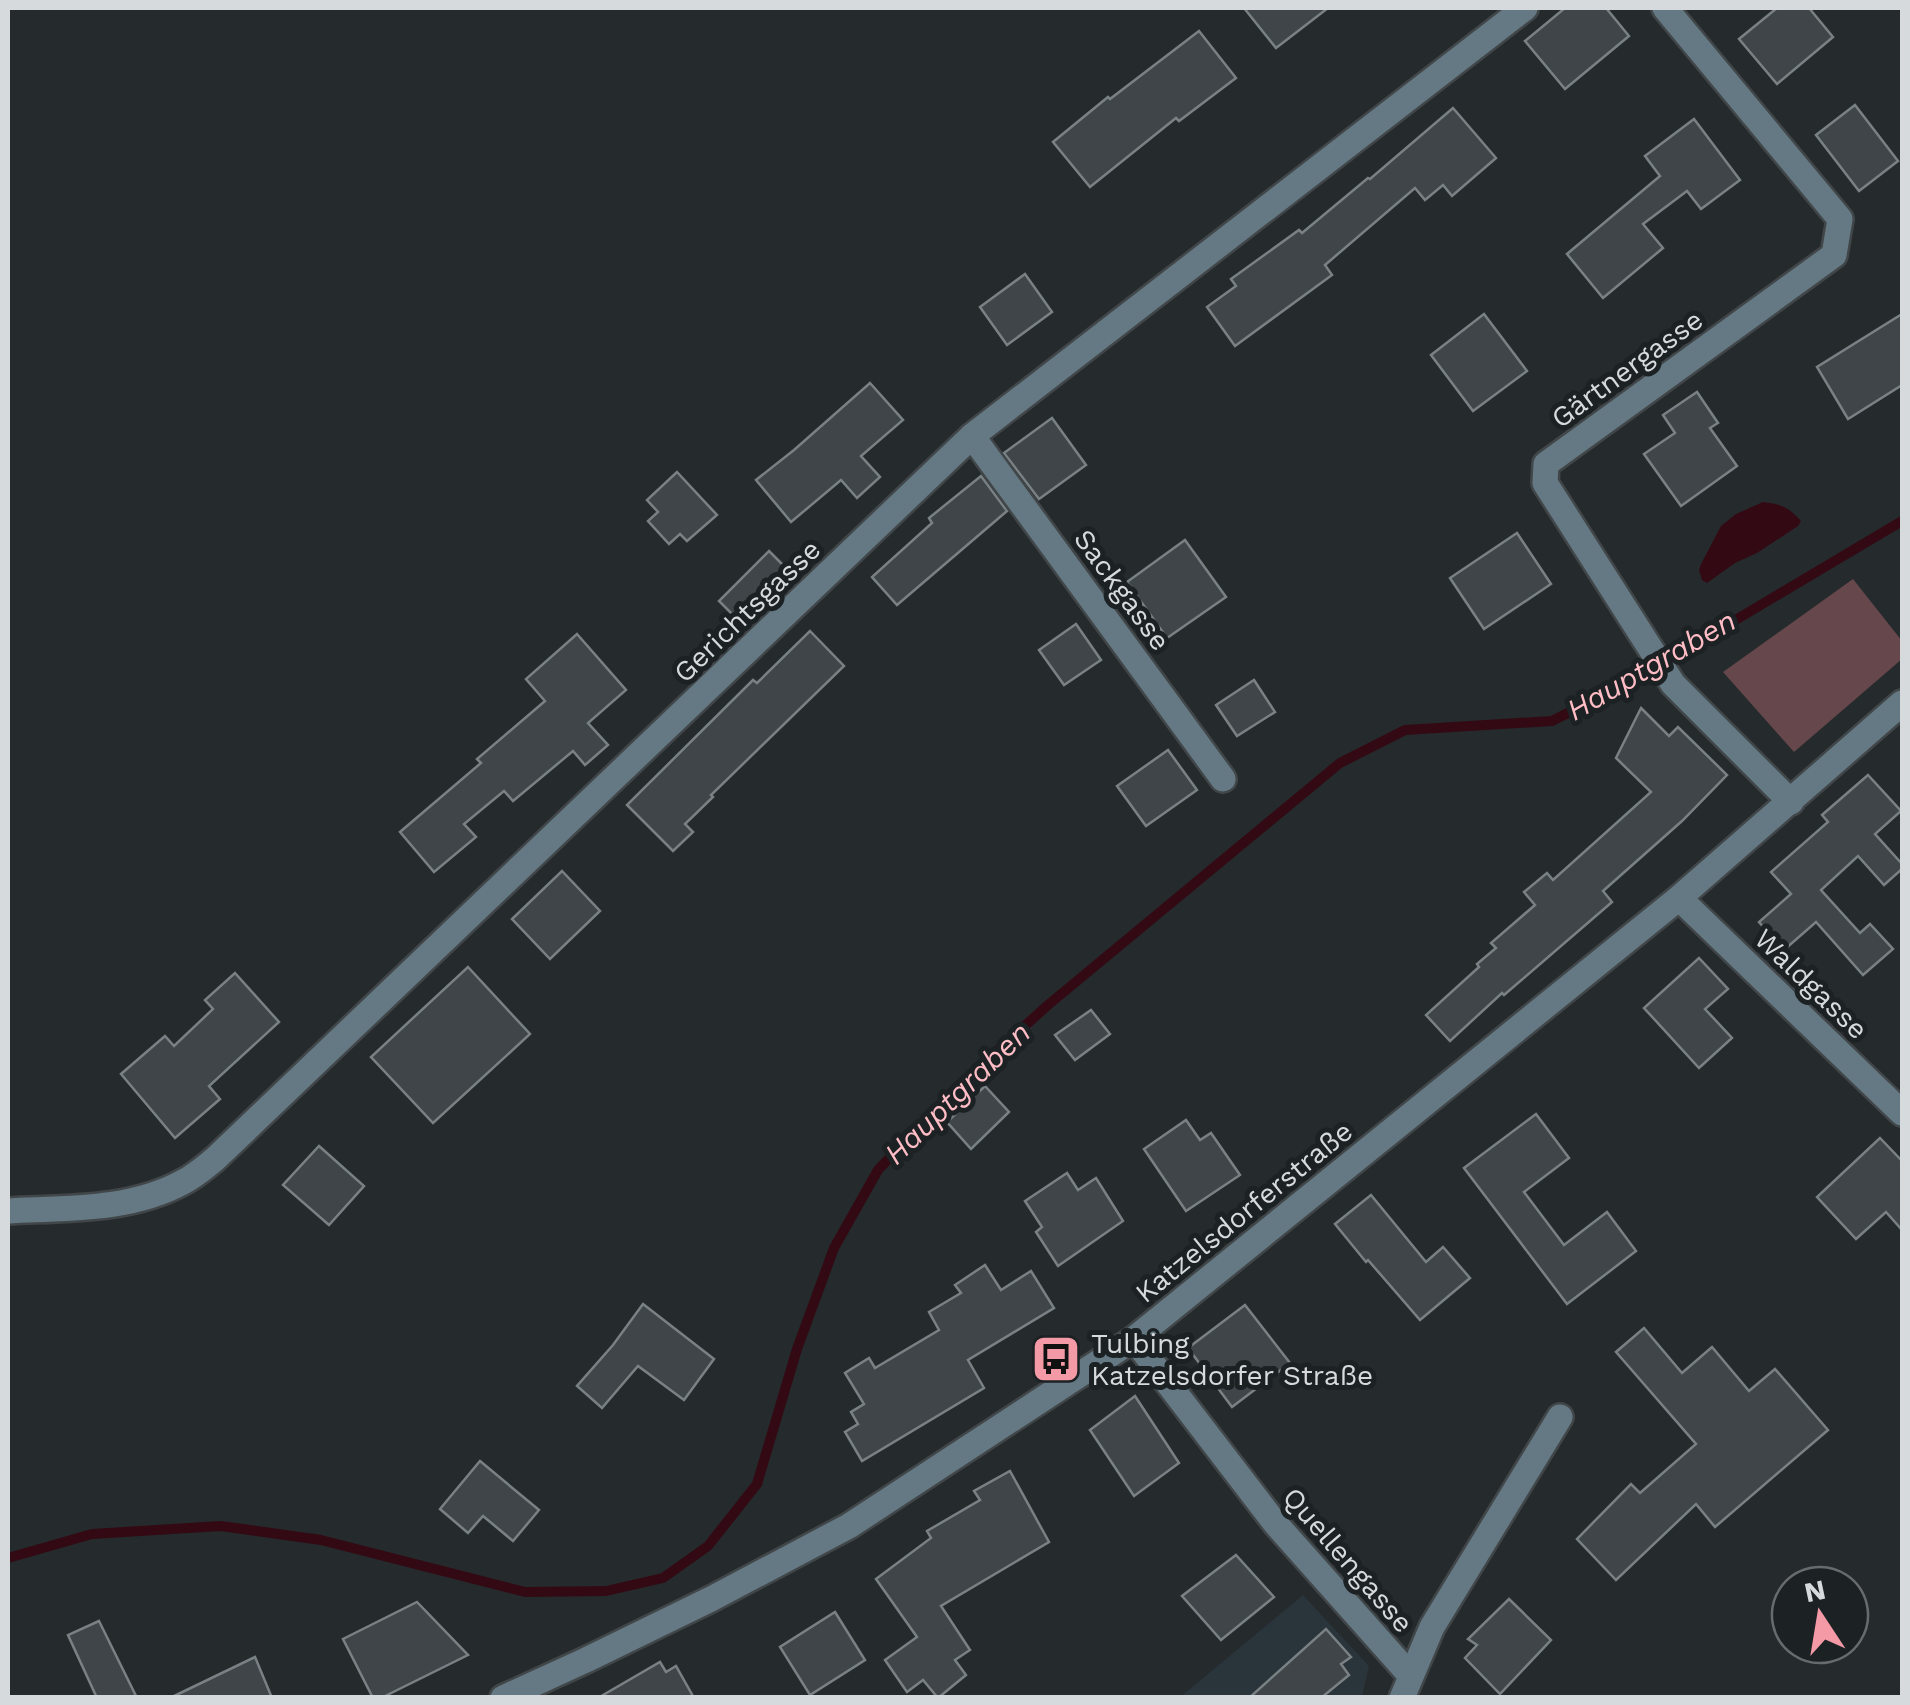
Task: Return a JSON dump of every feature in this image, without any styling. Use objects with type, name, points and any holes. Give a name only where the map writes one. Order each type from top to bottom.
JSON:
[{"type":"street","name":"Gerichtsgasse","points":[[8,1211],[109,1206],[151,1196],[185,1182],[215,1159],[972,436],[1525,8]]},
{"type":"street","name":"Gärtnergasse","points":[[1665,8],[1840,220],[1834,255],[1546,464],[1546,483],[1672,684],[1791,802]]},
{"type":"street","name":"Sackgasse","points":[[972,436],[1222,779]]},
{"type":"street","name":"Katzelsdorferstraße","points":[[503,1698],[693,1608],[849,1526],[1134,1339],[1679,898],[1902,703]]},
{"type":"street","name":"Waldgasse","points":[[1679,898],[1902,1113]]},
{"type":"street","name":"Quellengasse","points":[[1134,1339],[1406,1686],[1432,1627],[1560,1416]]},
{"type":"shaded area","points":[[1763,502],[1784,507],[1801,521],[1707,583],[1702,580],[1701,564],[1721,526]]},
{"type":"shaded area","points":[[1853,579],[1902,641],[1902,659],[1794,752],[1723,672]]},
{"type":"shaded area","points":[[1303,1595],[1369,1666],[1362,1697],[1179,1698]]},
{"type":"building","points":[[1244,8],[1328,8],[1276,48]]},
{"type":"building","points":[[1565,8],[1606,8],[1629,36],[1565,89],[1525,41]]},
{"type":"building","points":[[1777,8],[1809,8],[1833,37],[1777,84],[1739,39]]},
{"type":"building","points":[[1199,31],[1236,78],[1179,121],[1176,118],[1090,187],[1053,142]]},
{"type":"building","points":[[1855,105],[1898,161],[1859,191],[1816,135]]},
{"type":"building","points":[[1453,108],[1496,158],[1452,196],[1443,185],[1425,200],[1415,188],[1325,265],[1332,275],[1235,346],[1207,307],[1236,286],[1231,279],[1299,230],[1302,233]]},
{"type":"building","points":[[1694,119],[1740,180],[1701,209],[1687,191],[1643,224],[1663,248],[1603,298],[1567,254],[1660,176],[1645,156]]},
{"type":"building","points":[[1025,274],[1052,312],[1007,345],[980,307]]},
{"type":"building","points":[[1484,314],[1527,371],[1473,411],[1431,355]]},
{"type":"building","points":[[1902,314],[1902,385],[1848,419],[1817,367]]},
{"type":"building","points":[[870,383],[903,420],[861,456],[880,477],[857,498],[841,480],[791,522],[756,480]]},
{"type":"building","points":[[1697,392],[1718,423],[1710,428],[1737,466],[1681,506],[1644,454],[1675,433],[1663,415]]},
{"type":"building","points":[[1052,418],[1086,465],[1039,499],[1004,453]]},
{"type":"building","points":[[677,472],[717,515],[687,541],[680,534],[669,544],[648,521],[658,512],[647,500]]},
{"type":"building","points":[[981,476],[1007,511],[897,605],[872,577],[932,523],[929,518]]},
{"type":"building","points":[[1517,533],[1551,584],[1484,629],[1450,578]]},
{"type":"building","points":[[1185,540],[1226,597],[1167,638],[1127,582]]},
{"type":"building","points":[[769,551],[789,571],[739,621],[719,601]]},
{"type":"building","points":[[1076,624],[1101,660],[1064,685],[1039,650]]},
{"type":"building","points":[[810,631],[844,666],[711,795],[685,824],[693,832],[673,851],[627,805],[753,680],[757,683]]},
{"type":"building","points":[[577,634],[626,690],[588,723],[608,745],[585,765],[573,751],[513,801],[504,791],[464,824],[476,837],[434,872],[400,832],[481,763],[477,759],[545,701],[526,679]]},
{"type":"building","points":[[1254,680],[1275,712],[1237,736],[1216,705]]},
{"type":"building","points":[[1641,708],[1669,736],[1678,727],[1727,775],[1603,891],[1612,902],[1450,1041],[1426,1015],[1479,967],[1477,964],[1496,948],[1491,943],[1535,905],[1524,892],[1547,873],[1553,880],[1651,792],[1616,758]]},
{"type":"building","points":[[1168,750],[1197,790],[1146,826],[1117,786]]},
{"type":"building","points":[[1868,775],[1901,811],[1875,834],[1902,864],[1902,869],[1884,885],[1858,856],[1821,890],[1860,933],[1870,924],[1893,949],[1863,975],[1816,922],[1784,950],[1759,922],[1791,894],[1771,872],[1828,822],[1822,815]]},
{"type":"building","points":[[562,871],[600,911],[550,959],[512,919]]},
{"type":"building","points":[[1699,958],[1728,989],[1705,1009],[1732,1038],[1699,1068],[1644,1008]]},
{"type":"building","points":[[468,967],[530,1034],[433,1123],[371,1057]]},
{"type":"building","points":[[235,973],[279,1022],[209,1086],[220,1099],[175,1138],[121,1074],[165,1036],[174,1046],[213,1009],[205,1000]]},
{"type":"building","points":[[1091,1010],[1110,1034],[1075,1060],[1055,1035]]},
{"type":"building","points":[[985,1086],[1009,1112],[971,1149],[947,1122]]},
{"type":"building","points":[[1536,1114],[1569,1158],[1524,1192],[1564,1245],[1607,1212],[1636,1251],[1567,1304],[1464,1168]]},
{"type":"building","points":[[1186,1120],[1200,1140],[1211,1133],[1240,1175],[1186,1211],[1144,1149]]},
{"type":"building","points":[[1880,1138],[1902,1161],[1902,1230],[1886,1212],[1856,1239],[1817,1197]]},
{"type":"building","points":[[319,1146],[364,1186],[329,1225],[283,1185]]},
{"type":"building","points":[[1067,1173],[1078,1190],[1096,1178],[1123,1221],[1058,1266],[1036,1232],[1042,1227],[1025,1201]]},
{"type":"building","points":[[1371,1195],[1426,1262],[1443,1247],[1470,1278],[1420,1320],[1335,1224]]},
{"type":"building","points":[[985,1265],[1001,1290],[1031,1271],[1054,1308],[968,1360],[984,1388],[862,1461],[845,1432],[858,1424],[851,1412],[864,1404],[845,1373],[869,1358],[875,1368],[939,1330],[929,1312],[961,1293],[955,1285]]},
{"type":"building","points":[[643,1304],[714,1359],[684,1400],[638,1366],[602,1408],[577,1386]]},
{"type":"building","points":[[1245,1305],[1290,1363],[1232,1407],[1188,1348]]},
{"type":"building","points":[[1644,1328],[1682,1373],[1712,1347],[1749,1391],[1775,1369],[1828,1430],[1715,1527],[1696,1504],[1616,1580],[1577,1539],[1631,1484],[1640,1493],[1696,1444],[1616,1352]]},
{"type":"building","points":[[1135,1396],[1179,1463],[1134,1496],[1090,1430]]},
{"type":"building","points":[[480,1461],[539,1510],[513,1541],[483,1516],[468,1533],[440,1509]]},
{"type":"building","points":[[1010,1471],[1049,1542],[941,1606],[970,1650],[955,1660],[966,1675],[938,1698],[923,1680],[907,1692],[885,1660],[917,1637],[876,1579],[931,1538],[927,1531],[980,1500],[974,1491]]},
{"type":"building","points":[[1236,1555],[1274,1597],[1221,1640],[1182,1596]]},
{"type":"building","points":[[1509,1599],[1551,1640],[1500,1694],[1465,1658],[1477,1645],[1468,1639]]},
{"type":"building","points":[[417,1602],[468,1655],[381,1698],[373,1698],[343,1639]]},
{"type":"building","points":[[835,1612],[865,1660],[810,1695],[780,1647]]},
{"type":"building","points":[[99,1621],[137,1698],[97,1698],[68,1635]]},
{"type":"building","points":[[1326,1629],[1351,1657],[1341,1664],[1349,1675],[1321,1698],[1249,1698]]},
{"type":"building","points":[[255,1657],[272,1698],[170,1698]]},
{"type":"building","points":[[660,1662],[666,1672],[676,1666],[694,1698],[598,1698]]},
{"type":"waterway","name":"Hauptgraben","points":[[8,1558],[92,1534],[221,1526],[321,1540],[525,1592],[606,1591],[663,1578],[708,1546],[757,1484],[797,1349],[834,1248],[878,1170],[957,1087],[1048,1005],[1340,763],[1405,730],[1552,721],[1643,675],[1902,521]]},
{"type":"place","name":"Tulbing Katzelsdorfer Straße","points":[[1056,1359]]}]
